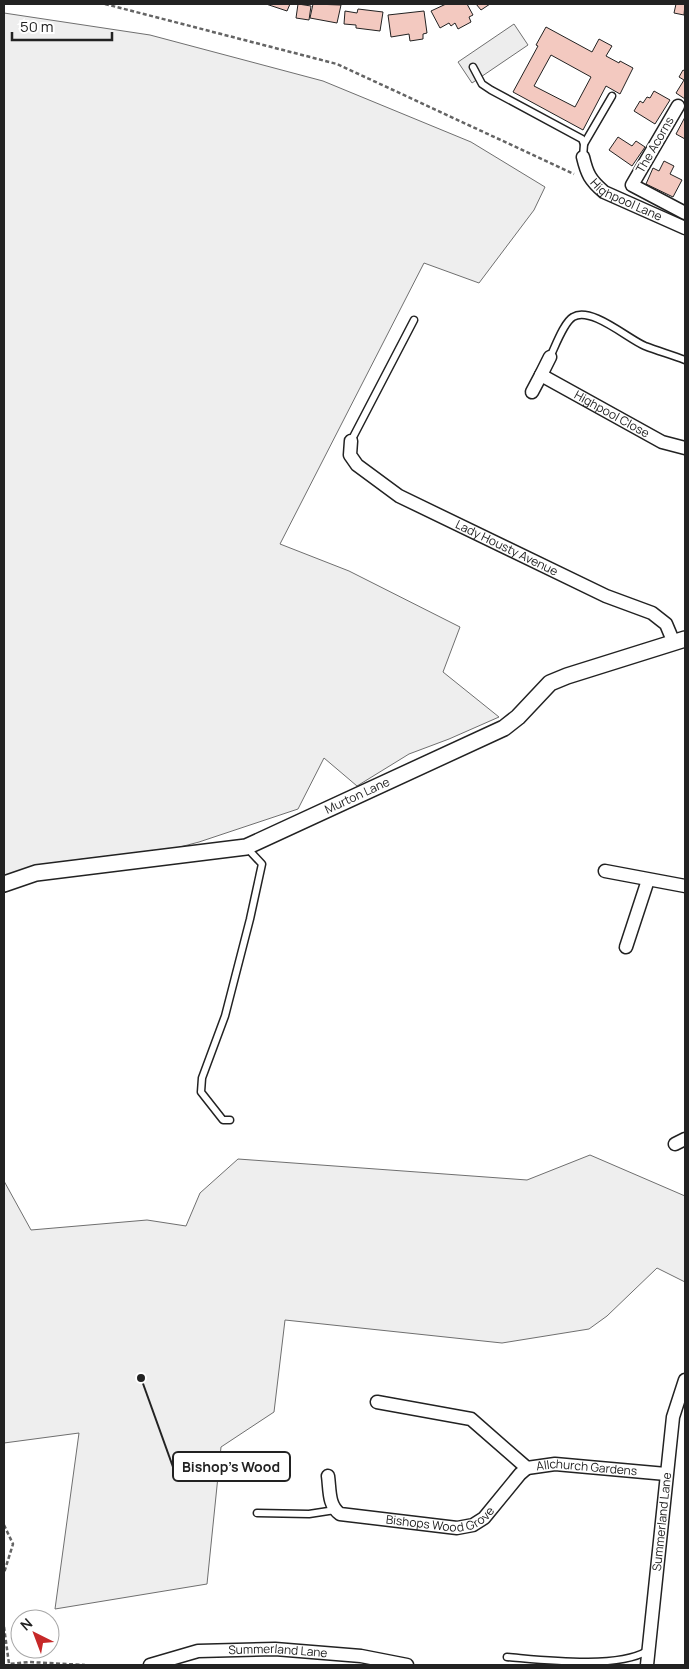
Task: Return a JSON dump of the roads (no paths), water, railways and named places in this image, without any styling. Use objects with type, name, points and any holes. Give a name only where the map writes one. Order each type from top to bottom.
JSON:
[{"type":"street","name":"The Acorns","points":[[678,106],[632,185],[685,213]]},
{"type":"street","name":"Highpool Lane","points":[[584,150],[587,172],[593,183],[604,192],[685,228]]},
{"type":"street","points":[[623,200],[632,185]]},
{"type":"street","points":[[532,392],[550,357]]},
{"type":"street","name":"Highpool Close","points":[[541,375],[662,442],[685,448]]},
{"type":"street","name":"Lady Housty Avenue","points":[[351,441],[350,455],[357,466],[399,496],[606,596],[652,613],[666,624],[680,641]]},
{"type":"street","name":"Murton Lane","points":[[4,884],[36,873],[246,847],[504,728],[518,717],[550,683],[680,641]]},
{"type":"street","points":[[605,871],[685,886]]},
{"type":"street","points":[[626,948],[648,880]]},
{"type":"street","name":"Summerland Lane","points":[[647,1665],[673,1417],[685,1380]]},
{"type":"street","name":"Allchurch Gardens","points":[[377,1402],[471,1419],[527,1468],[555,1464],[666,1474]]},
{"type":"street","name":"Bishops Wood Grove","points":[[335,1510],[340,1514],[457,1528],[465,1527],[473,1525],[484,1518],[527,1468]]},
{"type":"street","points":[[328,1476],[331,1504],[335,1510]]},
{"type":"street","name":"Summerland Lane","points":[[150,1665],[198,1651],[274,1649],[361,1656],[407,1665]]},
{"type":"lane","points":[[473,67],[482,84],[582,140],[584,150]]},
{"type":"lane","points":[[584,150],[612,96]]},
{"type":"lane","points":[[550,357],[572,317],[588,315],[602,321],[644,346],[685,360]]},
{"type":"lane","points":[[351,441],[414,320]]},
{"type":"lane","points":[[230,1120],[223,1120],[201,1092],[202,1078],[225,1016],[262,864],[246,847]]},
{"type":"lane","name":"Bishops Wood Grove","points":[[257,1513],[309,1514],[335,1510]]},
{"type":"lane","points":[[507,1657],[609,1665],[641,1656],[650,1648]]},
{"type":"place","name":"Bishop's Wood","points":[[141,1378]]}]
